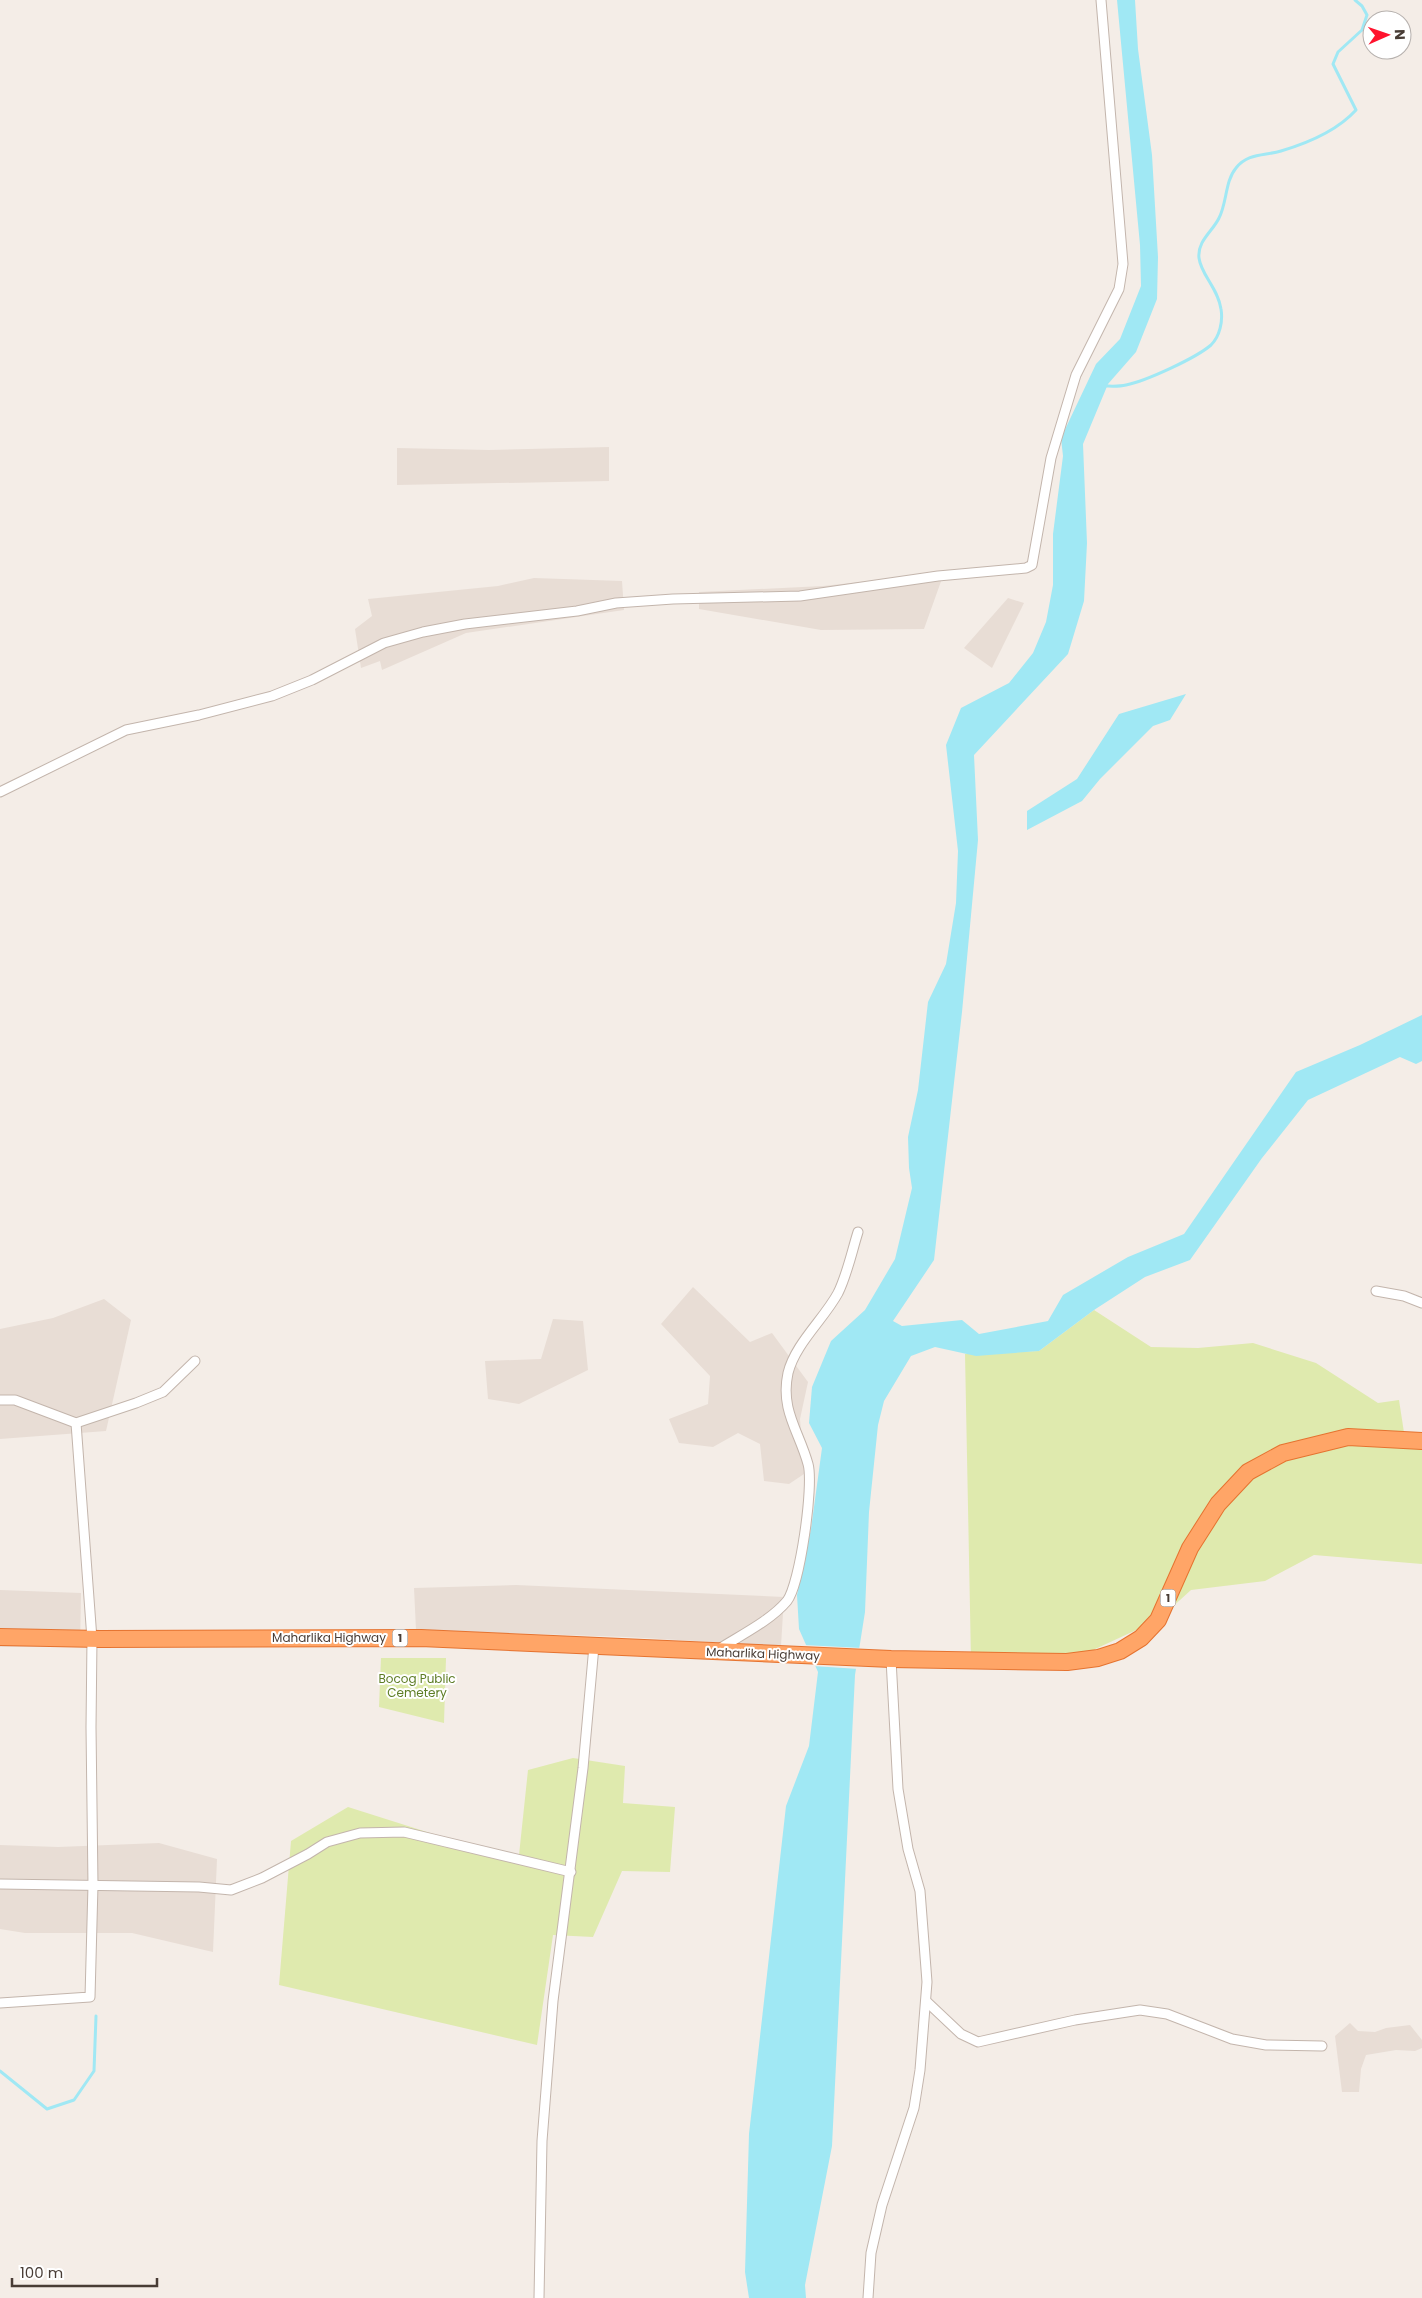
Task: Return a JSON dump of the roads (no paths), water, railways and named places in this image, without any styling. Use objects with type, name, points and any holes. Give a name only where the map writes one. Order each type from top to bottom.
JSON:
[{"type":"highway","name":"Maharlika Highway","points":[[0,1637],[92,1639],[421,1638],[891,1659],[1067,1662],[1098,1658],[1120,1651],[1141,1638],[1158,1620],[1190,1548],[1218,1504],[1248,1472],[1284,1453],[1348,1438],[1422,1442]]},
{"type":"street","points":[[0,792],[126,730],[199,715],[265,698],[312,680],[384,643],[423,632],[465,624],[577,612],[616,603],[674,599],[800,596],[938,576],[1026,568],[1032,565],[1052,458],[1076,375],[1119,289],[1124,264],[1101,0]]},
{"type":"street","points":[[715,1652],[767,1618],[787,1600],[794,1584],[810,1486],[809,1465],[788,1414],[786,1393],[789,1372],[802,1344],[838,1292],[858,1232]]},
{"type":"street","points":[[1376,1291],[1404,1296],[1422,1303]]},
{"type":"street","points":[[0,1400],[15,1400],[76,1423],[136,1404],[163,1392],[195,1361]]},
{"type":"street","points":[[0,2003],[90,1997],[93,1885],[90,1727],[92,1639],[76,1423]]},
{"type":"street","points":[[539,2298],[542,2141],[553,2001],[571,1872],[594,1646]]},
{"type":"street","points":[[868,2298],[871,2253],[882,2205],[914,2108],[920,2070],[927,1982],[920,1891],[908,1850],[898,1789],[891,1659]]},
{"type":"street","points":[[0,1884],[199,1887],[231,1890],[262,1878],[327,1842],[360,1833],[404,1832],[571,1872]]},
{"type":"street","points":[[926,2001],[961,2034],[978,2042],[1075,2020],[1140,2010],[1167,2014],[1232,2039],[1266,2045],[1322,2046]]},
{"type":"water","points":[[1117,0],[1135,0],[1138,49],[1152,155],[1158,257],[1157,299],[1136,352],[1108,384],[1083,444],[1087,543],[1084,601],[1068,654],[974,755],[978,840],[962,1012],[934,1260],[893,1321],[902,1326],[962,1320],[979,1334],[1048,1321],[1063,1295],[1128,1257],[1184,1234],[1296,1072],[1360,1045],[1422,1015],[1422,1061],[1416,1064],[1400,1057],[1308,1100],[1262,1158],[1190,1260],[1145,1277],[1094,1310],[1039,1351],[976,1356],[935,1347],[911,1356],[884,1401],[878,1425],[869,1512],[865,1612],[855,1675],[832,2146],[805,2285],[806,2298],[749,2298],[745,2272],[749,2134],[786,1806],[809,1746],[818,1672],[799,1629],[797,1595],[811,1529],[822,1448],[809,1423],[812,1387],[831,1341],[865,1310],[895,1259],[912,1188],[908,1137],[918,1090],[928,1002],[946,964],[956,903],[958,851],[946,745],[961,708],[1009,683],[1033,653],[1046,622],[1053,585],[1053,534],[1063,456],[1061,438],[1096,364],[1120,339],[1141,286],[1140,245]]},
{"type":"water","points":[[1186,694],[1170,720],[1153,726],[1100,779],[1082,801],[1027,830],[1027,811],[1077,779],[1119,714]]},
{"type":"waterway","points":[[1103,386],[1123,386],[1146,379],[1194,356],[1211,345],[1217,337],[1222,318],[1221,309],[1217,295],[1200,264],[1200,246],[1222,212],[1232,173],[1241,163],[1251,157],[1281,151],[1312,140],[1340,124],[1356,110],[1333,64],[1338,52],[1362,30],[1367,15],[1362,6],[1355,0]]},
{"type":"waterway","points":[[0,2071],[47,2109],[74,2100],[94,2071],[96,2016]]},
{"type":"park label","name":"Bocog Public Cemetery","points":[[417,1686]]}]
